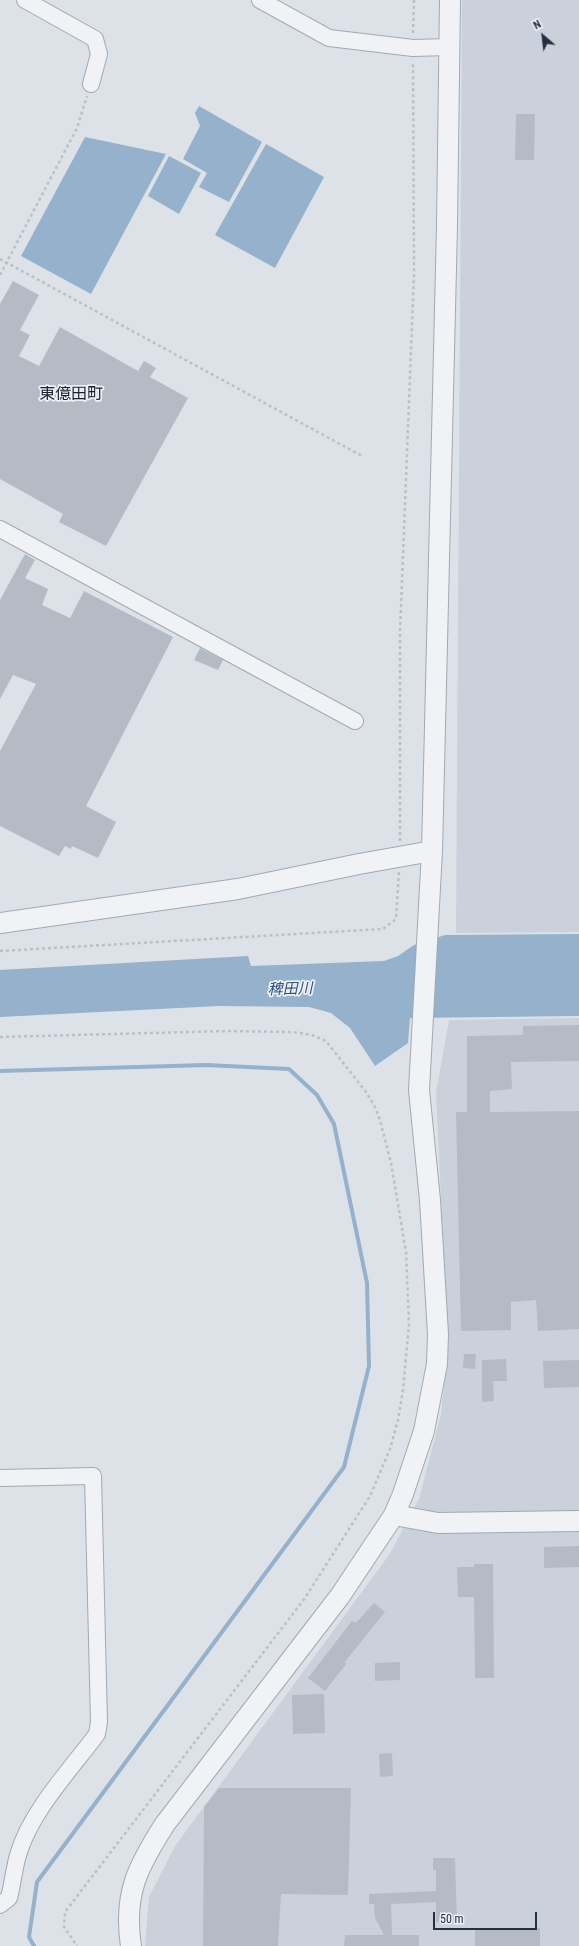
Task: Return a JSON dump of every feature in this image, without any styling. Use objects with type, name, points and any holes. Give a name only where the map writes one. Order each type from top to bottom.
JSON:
[{"type":"street","points":[[25,0],[96,39],[99,54],[91,84]]},
{"type":"street","points":[[260,0],[329,38],[413,48],[449,47]]},
{"type":"street","points":[[131,1946],[129,1907],[132,1889],[136,1873],[150,1848],[166,1824],[340,1596],[394,1515],[408,1481],[424,1431],[437,1364],[438,1334],[430,1200],[419,1090],[432,851],[447,226],[450,0]]},
{"type":"street","points":[[0,529],[355,721]]},
{"type":"street","points":[[0,923],[238,889],[359,864],[432,851]]},
{"type":"street","points":[[0,1478],[93,1476],[99,1722],[97,1734],[45,1803],[28,1831],[19,1852],[10,1898],[0,1905]]},
{"type":"street","points":[[394,1515],[438,1523],[579,1521]]},
{"type":"path","points":[[0,951],[383,929],[396,919],[400,857],[400,633],[414,273],[414,0]]},
{"type":"path","points":[[0,275],[77,128],[91,84]]},
{"type":"path","points":[[0,260],[362,456]]},
{"type":"path","points":[[0,1037],[228,1031],[293,1032],[312,1035],[326,1041],[366,1092],[374,1105],[380,1120],[391,1163],[406,1252],[409,1324],[403,1390],[398,1420],[390,1449],[370,1496],[305,1598],[65,1912],[64,1927],[77,1946]]},
{"type":"shaded area","points":[[462,0],[579,0],[579,932],[456,933]]},
{"type":"shaded area","points":[[579,1018],[579,1946],[145,1946],[149,1897],[175,1846],[389,1555],[419,1499],[441,1415],[448,1344],[436,1093],[449,1020]]},
{"type":"water","points":[[199,106],[262,142],[229,202],[199,187],[207,173],[183,159],[200,126],[195,113]]},
{"type":"water","points":[[85,137],[166,154],[91,294],[21,256]]},
{"type":"water","points":[[266,144],[324,177],[275,268],[215,235]]},
{"type":"water","points":[[169,156],[201,173],[179,214],[148,196]]},
{"type":"water","name":"稗田川","points":[[579,934],[579,1016],[410,1018],[408,1043],[375,1066],[350,1028],[331,1013],[309,1007],[219,1006],[0,1017],[0,970],[248,956],[251,966],[384,961],[398,956],[414,945],[445,935]]},
{"type":"building","points":[[516,114],[535,114],[534,160],[515,160]]},
{"type":"building","points":[[13,281],[39,295],[20,330],[30,335],[19,356],[39,366],[60,327],[138,371],[144,361],[156,368],[150,377],[188,398],[106,546],[59,522],[63,514],[0,479],[0,304]]},
{"type":"building","points":[[25,554],[35,560],[25,578],[48,589],[42,605],[70,618],[84,591],[173,637],[86,806],[116,822],[98,858],[72,846],[71,849],[65,846],[59,856],[0,826],[0,751],[36,684],[13,675],[0,699],[0,600]]},
{"type":"building","points":[[200,648],[223,660],[218,670],[194,660]]},
{"type":"building","points":[[579,1025],[579,1061],[511,1062],[512,1089],[490,1091],[490,1112],[579,1111],[579,1329],[538,1331],[536,1300],[511,1302],[511,1330],[461,1331],[456,1112],[467,1112],[467,1036],[523,1035],[523,1026]]},
{"type":"building","points":[[464,1354],[476,1354],[475,1369],[463,1368]]},
{"type":"building","points":[[506,1359],[507,1381],[493,1381],[494,1401],[482,1402],[482,1360]]},
{"type":"building","points":[[579,1360],[579,1387],[544,1388],[543,1361]]},
{"type":"building","points":[[579,1546],[579,1567],[544,1568],[544,1547]]},
{"type":"building","points":[[474,1564],[493,1564],[494,1678],[475,1678],[474,1597],[458,1597],[457,1567],[474,1567]]},
{"type":"building","points":[[374,1603],[385,1612],[344,1663],[347,1663],[325,1691],[308,1678],[352,1621],[356,1623]]},
{"type":"building","points":[[400,1662],[400,1680],[375,1681],[375,1663]]},
{"type":"building","points":[[324,1694],[325,1733],[293,1734],[292,1695]]},
{"type":"building","points":[[392,1753],[393,1776],[380,1777],[379,1754]]},
{"type":"building","points":[[219,1788],[351,1788],[348,1895],[281,1894],[278,1946],[203,1946],[204,1807]]},
{"type":"building","points":[[433,1858],[455,1858],[457,1922],[436,1922],[436,1902],[391,1904],[392,1935],[419,1935],[419,1946],[344,1946],[345,1935],[384,1935],[375,1918],[374,1904],[369,1904],[369,1894],[436,1891],[436,1870],[433,1870]]},
{"type":"building","points":[[540,1928],[540,1946],[475,1946],[475,1929]]},
{"type":"waterway","points":[[0,1071],[206,1065],[289,1069],[317,1095],[334,1124],[367,1283],[369,1366],[344,1467],[37,1882],[29,1937],[34,1946]]},
{"type":"district","name":"東億田町","points":[[71,395]]}]
